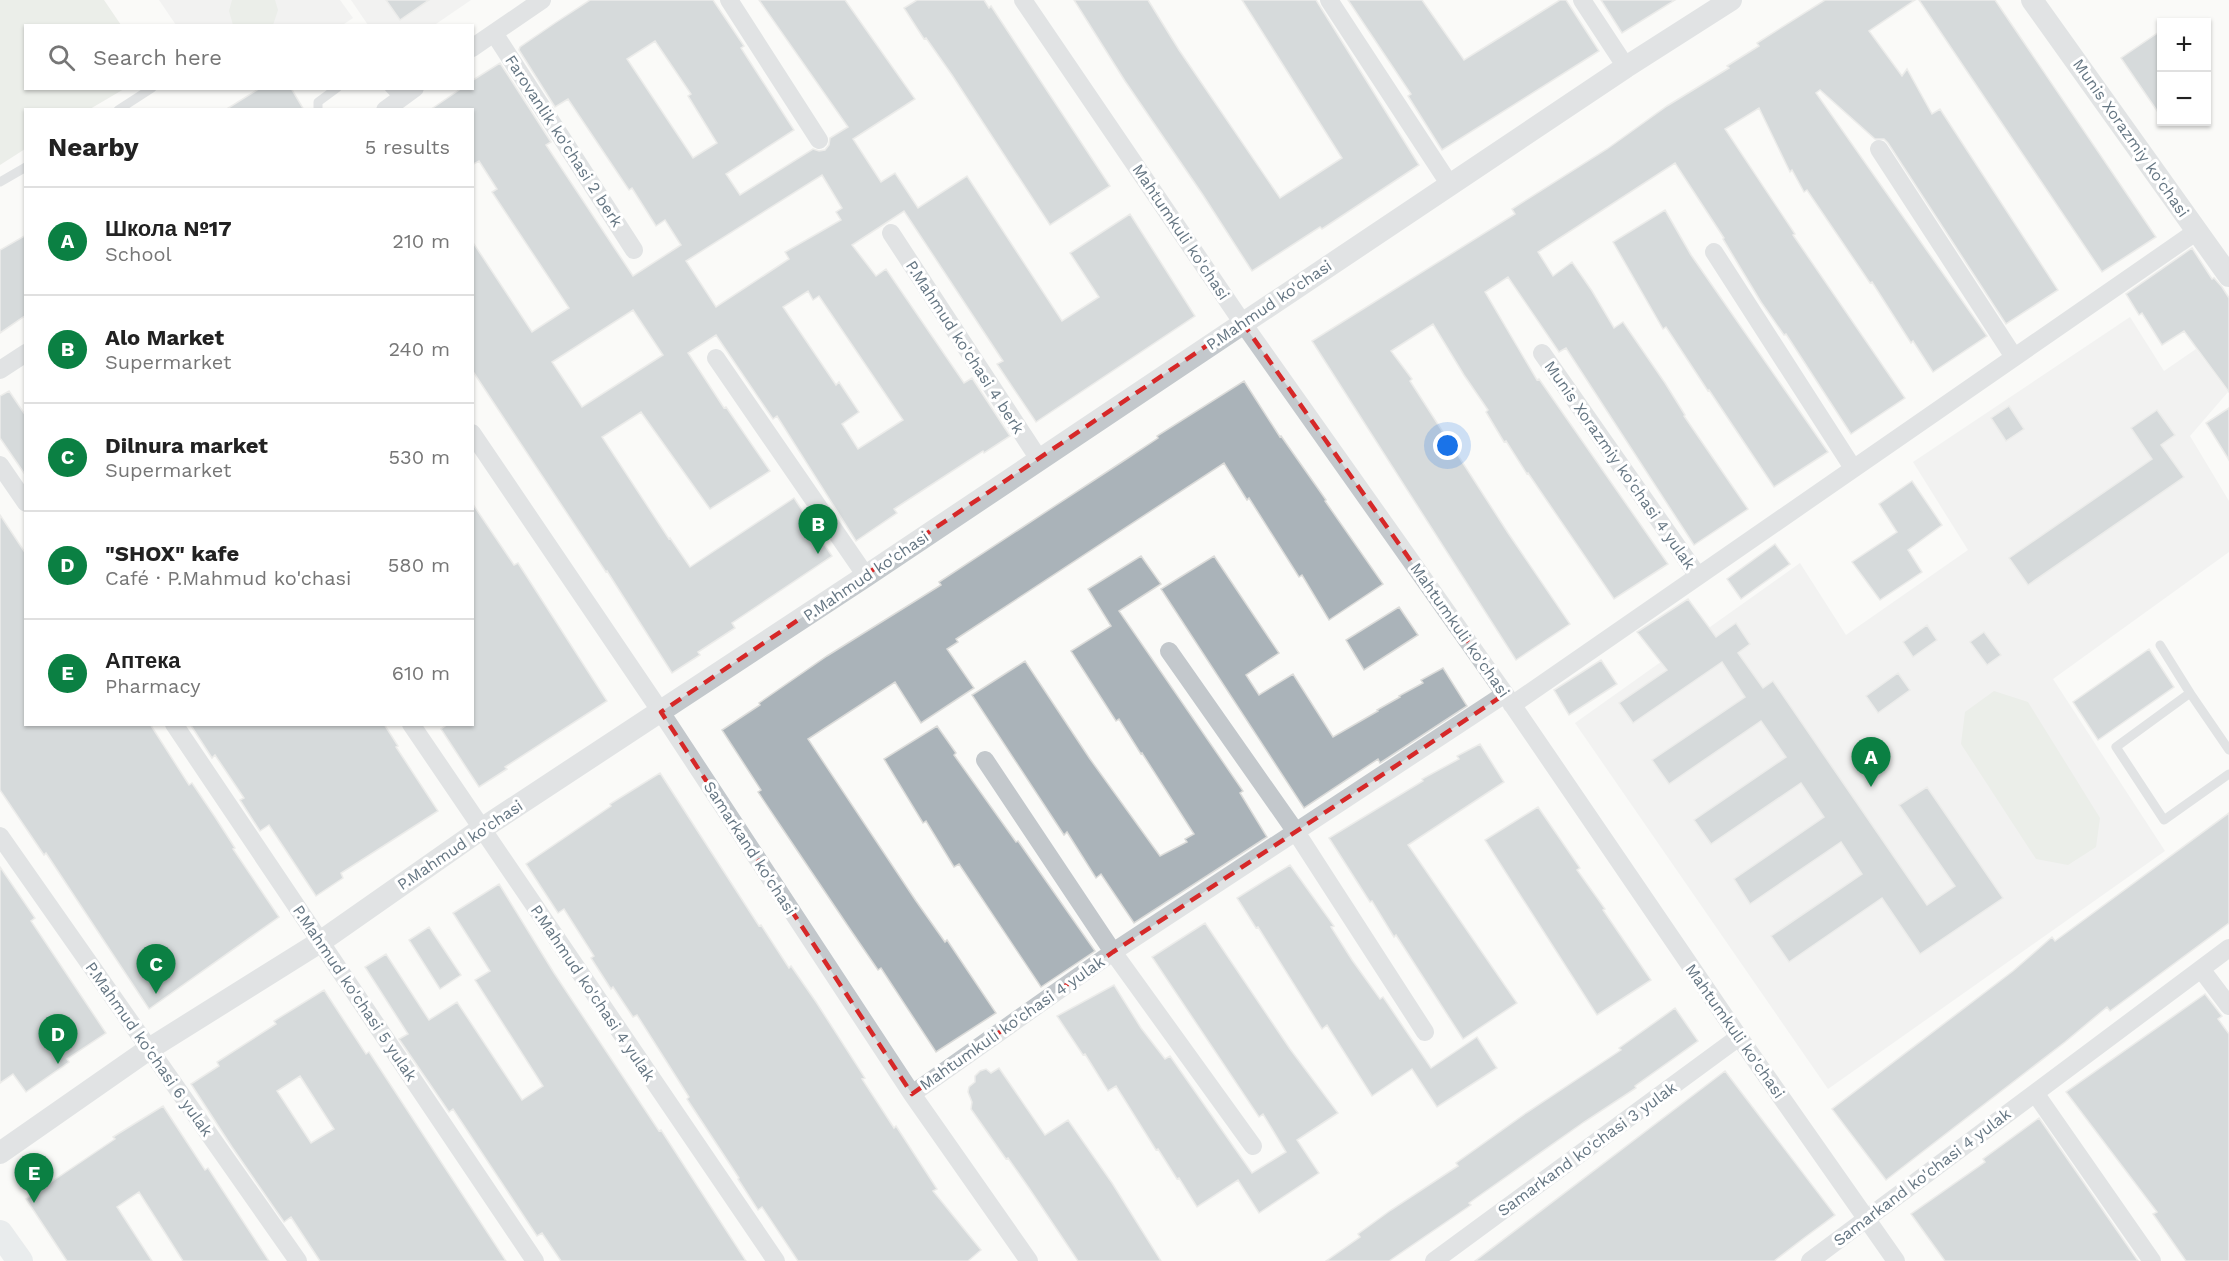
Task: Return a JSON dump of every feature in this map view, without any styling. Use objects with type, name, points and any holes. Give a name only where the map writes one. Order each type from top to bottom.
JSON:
[{"type":"main road","points":[[0,1233],[20,1261]]},
{"type":"street","points":[[474,47],[542,0]]},
{"type":"street","points":[[729,0],[819,140]]},
{"type":"street","name":"Mahtumkuli ko'chasi","points":[[1023,0],[1242,322],[1509,699],[1739,1037],[1896,1261]]},
{"type":"street","points":[[1329,0],[1450,185]]},
{"type":"street","points":[[1582,0],[1626,67]]},
{"type":"street","name":"P.Mahmud ko'chasi","points":[[0,1153],[149,1049],[320,942],[480,830],[1036,463],[1242,322],[1626,67],[1731,0]]},
{"type":"street","name":"Munis Xorazmiy ko'chasi","points":[[2032,0],[2229,276]]},
{"type":"street","name":"Farovanlik ko'chasi 2 berk","points":[[494,33],[634,250]]},
{"type":"street","points":[[387,108],[401,92]]},
{"type":"street","points":[[1879,149],[2014,357]]},
{"type":"street","name":"Munis Xorazmiy ko'chasi 4 yulak","points":[[1509,699],[1698,576],[2197,231]]},
{"type":"street","name":"P.Mahmud ko'chasi 4 berk","points":[[891,233],[1035,453],[1036,463]]},
{"type":"street","points":[[1714,252],[1853,468]]},
{"type":"street","name":"Munis Xorazmiy ko'chasi 4 yulak","points":[[1542,353],[1698,576]]},
{"type":"street","points":[[0,370],[24,354]]},
{"type":"street","points":[[716,358],[866,576]]},
{"type":"street","name":"Samarkand ko'chasi","points":[[474,436],[661,712],[912,1094],[1028,1261]]},
{"type":"street","points":[[0,465],[24,500]]},
{"type":"street","points":[[1169,651],[1296,832],[1425,1032]]},
{"type":"street","name":"Mahtumkuli ko'chasi 4 yulak","points":[[912,1094],[1113,952],[1296,832],[1509,699]]},
{"type":"street","name":"P.Mahmud ko'chasi 5 yulak","points":[[175,726],[535,1261]]},
{"type":"street","name":"P.Mahmud ko'chasi 4 yulak","points":[[412,726],[480,830],[776,1261]]},
{"type":"street","name":"Mahtumkuli ko'chasi 4 yulak","points":[[985,760],[1113,952],[1253,1146]]},
{"type":"street","name":"P.Mahmud ko'chasi 6 yulak","points":[[0,836],[298,1261]]},
{"type":"street","name":"Samarkand ko'chasi 4 yulak","points":[[1810,1261],[2229,948]]},
{"type":"street","points":[[2201,969],[2229,1006]]},
{"type":"street","name":"Samarkand ko'chasi 3 yulak","points":[[1434,1261],[1739,1037]]},
{"type":"street","points":[[2035,1093],[2152,1261]]},
{"type":"lane","points":[[121,108],[149,90]]},
{"type":"lane","points":[[318,108],[318,102],[334,90]]},
{"type":"lane","points":[[0,182],[24,168]]},
{"type":"lane","points":[[2160,645],[2229,750]]},
{"type":"lane","points":[[2190,693],[2116,747],[2164,820],[2229,774]]},
{"type":"highlighted area","points":[[1242,322],[1505,694],[1113,952],[912,1094],[661,712]]},
{"type":"shaded area","points":[[0,0],[104,0],[120,24],[24,24],[24,90],[122,90],[92,108],[24,108],[24,150],[0,165]]},
{"type":"shaded area","points":[[159,0],[340,0],[353,18],[344,24],[175,24]]},
{"type":"shaded area","points":[[232,0],[275,0],[278,10],[273,24],[233,24],[229,11]]},
{"type":"shaded area","points":[[351,0],[471,0],[436,24],[367,24]]},
{"type":"shaded area","points":[[2130,317],[2164,371],[2196,349],[2228,392],[2190,436],[2229,501],[2229,552],[2053,679],[2165,851],[1828,1089],[1575,723],[1800,563],[1846,635],[1968,550],[1913,462]]},
{"type":"shaded area","points":[[1994,691],[2028,702],[2100,818],[2096,847],[2068,865],[2036,859],[1961,744],[1965,712]]},
{"type":"building","points":[[386,0],[429,0],[400,20]]},
{"type":"building","points":[[590,0],[713,0],[744,46],[741,48],[794,130],[726,174],[740,195],[813,149],[825,150],[830,138],[848,127],[759,0],[845,0],[915,99],[853,139],[881,182],[895,173],[918,208],[967,176],[1062,321],[1099,297],[1070,253],[1130,214],[1195,316],[1036,422],[997,364],[1003,361],[904,211],[852,245],[876,276],[886,269],[964,383],[972,378],[1010,436],[894,509],[897,513],[856,541],[777,416],[773,419],[716,335],[688,353],[724,408],[726,407],[770,471],[710,509],[641,412],[602,437],[669,539],[690,567],[794,498],[832,556],[732,623],[735,628],[698,652],[700,655],[672,673],[607,571],[474,373],[474,244],[532,332],[569,308],[492,192],[497,189],[479,161],[474,164],[474,108],[433,108],[459,90],[474,90],[474,79],[500,63],[551,142],[546,145],[633,276],[681,245],[665,220],[656,226],[632,188],[629,190],[568,99],[555,107],[519,50],[520,47]],"holes":[[[655,41],[691,94],[688,96],[717,143],[693,158],[627,59]],[[822,175],[842,208],[836,212],[841,220],[785,252],[789,259],[716,307],[686,261]],[[808,291],[813,300],[819,296],[903,420],[858,449],[842,424],[859,412],[839,382],[836,385],[783,307]],[[633,310],[663,355],[582,407],[552,362]]]},
{"type":"building","points":[[917,0],[984,0],[989,8],[991,6],[1110,186],[1050,225],[952,75],[904,8]]},
{"type":"building","points":[[1074,0],[1148,0],[1179,50],[1280,198],[1342,158],[1242,0],[1316,0],[1419,165],[1322,229],[1320,227],[1252,271],[1125,81]]},
{"type":"building","points":[[1348,0],[1422,0],[1464,60],[1560,0],[1566,0],[1599,51],[1442,150],[1408,96],[1411,94]]},
{"type":"building","points":[[1601,0],[1675,0],[1622,33]]},
{"type":"building","points":[[1825,0],[1915,0],[1869,31],[1902,76],[1907,69],[1932,114],[1940,109],[2058,290],[2006,324],[1888,143],[1884,139],[1875,139],[1820,90],[1816,93],[1987,336],[1933,372],[1807,190],[1804,192],[1792,170],[1790,172],[1759,108],[1725,129],[1795,234],[1793,235],[1905,398],[1851,434],[1786,334],[1784,335],[1761,302],[1724,238],[1675,163],[1538,252],[1553,276],[1572,262],[1614,328],[1623,322],[1748,509],[1694,545],[1566,348],[1559,352],[1508,277],[1485,292],[1537,380],[1539,379],[1668,564],[1614,599],[1506,441],[1504,442],[1486,412],[1488,410],[1433,324],[1391,351],[1412,379],[1410,381],[1508,533],[1570,624],[1516,660],[1312,341],[1515,214],[1512,209],[1607,149],[1667,106],[1729,68],[1727,66],[1759,46],[1757,43]]},
{"type":"building","points":[[1919,0],[1995,0],[2156,237],[2102,272]]},
{"type":"building","points":[[2157,33],[2157,111],[2121,58]]},
{"type":"building","points":[[257,90],[292,90],[303,108],[228,108]]},
{"type":"building","points":[[1665,210],[1691,255],[1828,452],[1774,487],[1666,327],[1663,329],[1613,242]]},
{"type":"building","points":[[24,236],[24,316],[0,333],[0,250]]},
{"type":"building","points":[[2192,248],[2212,279],[2214,278],[2229,298],[2229,392],[2184,331],[2162,345],[2142,313],[2139,315],[2126,294]]},
{"type":"building","points":[[1244,381],[1280,437],[1383,584],[1329,620],[1302,575],[1299,577],[1224,463],[956,639],[958,642],[947,649],[974,688],[921,723],[895,682],[808,739],[916,901],[945,942],[947,940],[996,1013],[936,1052],[881,968],[878,970],[758,792],[761,790],[722,730],[827,656],[941,585],[939,582],[1158,438],[1157,436]]},
{"type":"building","points":[[9,391],[24,413],[24,473],[0,438],[0,396]]},
{"type":"building","points":[[2009,406],[2024,429],[2006,441],[1991,418]]},
{"type":"building","points":[[2229,408],[2229,460],[2206,423]]},
{"type":"building","points":[[2157,410],[2175,435],[2161,445],[2184,477],[2028,585],[2009,558],[2152,459],[2131,428]]},
{"type":"building","points":[[1912,481],[1942,525],[1908,550],[1922,572],[1880,600],[1852,562],[1897,532],[1879,504]]},
{"type":"building","points":[[474,506],[514,565],[518,563],[607,701],[505,767],[507,769],[479,787],[441,729],[445,726],[474,726]]},
{"type":"building","points":[[0,515],[24,551],[24,726],[151,726],[189,785],[192,783],[215,817],[235,848],[233,849],[279,917],[149,1009],[46,853],[44,855],[0,790]]},
{"type":"building","points":[[1775,544],[1790,564],[1741,599],[1727,579]]},
{"type":"building","points":[[1141,556],[1161,584],[1119,611],[1243,791],[1240,793],[1267,837],[1134,923],[1101,874],[1096,878],[1067,832],[1064,835],[972,695],[1025,661],[1090,759],[1160,856],[1187,842],[1185,839],[1194,834],[1142,753],[1119,719],[1116,721],[1071,651],[1111,626],[1088,589]]},
{"type":"building","points":[[1214,556],[1279,653],[1246,675],[1259,695],[1293,674],[1333,737],[1423,683],[1421,680],[1443,668],[1467,706],[1380,763],[1378,759],[1304,808],[1161,589]]},
{"type":"building","points":[[1688,599],[1716,637],[1736,623],[1750,644],[1738,653],[1763,688],[1773,681],[1927,905],[1955,886],[1899,805],[1927,787],[2003,898],[1920,954],[1882,898],[1789,962],[1771,936],[1862,874],[1841,842],[1750,904],[1734,879],[1824,817],[1801,783],[1711,844],[1694,820],[1786,757],[1761,721],[1669,784],[1652,760],[1745,697],[1722,662],[1633,723],[1619,703],[1667,670],[1637,632]]},
{"type":"building","points":[[1399,607],[1418,635],[1364,670],[1346,640]]},
{"type":"building","points":[[1927,625],[1937,640],[1913,657],[1903,642]]},
{"type":"building","points":[[1984,632],[2001,655],[1987,665],[1970,642]]},
{"type":"building","points":[[2149,649],[2174,687],[2098,740],[2073,702]]},
{"type":"building","points":[[1601,660],[1617,684],[1569,715],[1554,690]]},
{"type":"building","points":[[1898,673],[1910,690],[1878,713],[1866,696]]},
{"type":"building","points":[[191,726],[385,726],[398,746],[396,747],[438,811],[341,873],[343,878],[316,896],[269,825],[260,831],[240,800],[244,798],[215,755],[212,758]]},
{"type":"building","points":[[937,726],[956,753],[954,755],[1095,951],[1041,987],[959,864],[954,867],[926,821],[923,823],[884,759]]},
{"type":"building","points":[[1480,744],[1504,782],[1408,845],[1517,1003],[1463,1039],[1396,935],[1394,937],[1329,838],[1423,781],[1422,779],[1459,759],[1457,756]]},
{"type":"building","points":[[660,773],[759,926],[761,925],[789,968],[791,966],[816,1002],[865,1078],[862,1079],[937,1189],[933,1191],[981,1250],[968,1261],[798,1261],[762,1207],[758,1210],[687,1099],[689,1097],[637,1015],[633,1017],[613,987],[611,989],[591,958],[594,956],[564,909],[558,913],[526,864],[611,806],[610,804]]},
{"type":"building","points":[[1538,807],[1580,868],[1577,870],[1605,909],[1603,910],[1651,980],[1597,1015],[1485,840]]},
{"type":"building","points":[[2229,813],[2229,923],[2110,1011],[2107,1007],[1886,1180],[1832,1109],[2013,971],[2052,937],[2055,941]]},
{"type":"building","points":[[1290,865],[1334,926],[1331,927],[1352,960],[1380,999],[1383,997],[1431,1068],[1477,1037],[1497,1068],[1437,1107],[1412,1069],[1372,1096],[1327,1025],[1322,1029],[1258,927],[1256,928],[1237,898]]},
{"type":"building","points":[[0,867],[35,918],[31,921],[106,1033],[67,1059],[69,1062],[26,1092],[13,1074],[0,1083]]},
{"type":"building","points":[[499,884],[554,973],[659,1131],[661,1130],[746,1261],[561,1261],[542,1233],[537,1236],[453,1109],[449,1112],[399,1039],[408,1034],[365,967],[386,954],[429,1020],[457,1002],[522,1100],[543,1086],[475,980],[490,971],[453,913]]},
{"type":"building","points":[[1205,923],[1290,1049],[1338,1113],[1297,1140],[1319,1173],[1259,1213],[1238,1180],[1197,1207],[1179,1178],[1177,1179],[1158,1149],[1156,1150],[1116,1086],[1108,1091],[1057,1016],[1114,985],[1141,1028],[1165,1059],[1170,1056],[1252,1173],[1286,1152],[1263,1114],[1259,1117],[1152,957]]},
{"type":"building","points":[[429,927],[461,975],[440,989],[409,940]]},
{"type":"building","points":[[324,990],[366,1054],[369,1052],[506,1261],[320,1261],[291,1217],[284,1222],[191,1084],[219,1066],[217,1062],[276,1024],[274,1021]],"holes":[[[300,1076],[334,1129],[311,1143],[277,1091]]]},
{"type":"building","points":[[2205,994],[2222,1016],[2218,1019],[2229,1034],[2229,1261],[2186,1261],[2153,1214],[2157,1212],[2066,1092]]},
{"type":"building","points":[[1675,1008],[1698,1041],[1635,1086],[1636,1088],[1584,1122],[1469,1203],[1471,1205],[1389,1261],[1326,1261],[1360,1237],[1358,1234],[1391,1210],[1458,1166],[1456,1163],[1621,1050],[1619,1048]]},
{"type":"building","points":[[999,1068],[1045,1135],[1068,1120],[1112,1183],[1161,1261],[1078,1261],[1008,1158],[1006,1159],[971,1109],[972,1102],[968,1092],[969,1087],[975,1082],[975,1076],[986,1069],[991,1073]]},
{"type":"building","points":[[1725,1071],[1835,1215],[1774,1261],[1475,1261]]},
{"type":"building","points":[[163,1106],[205,1170],[208,1168],[269,1261],[183,1261],[139,1192],[117,1207],[152,1261],[67,1261],[26,1199],[115,1139],[113,1137]]},
{"type":"building","points":[[2039,1118],[2138,1261],[1945,1261],[1911,1214],[1985,1162],[1983,1159]]},
{"type":"place","name":"Alo Market","points":[[818,554]]},
{"type":"place","name":"Школа №17","points":[[1871,787]]},
{"type":"place","name":"Dilnura market","points":[[156,994]]},
{"type":"place","name":"\"SHOX\" kafe","points":[[58,1064]]},
{"type":"place","name":"Аптека","points":[[34,1203]]}]
